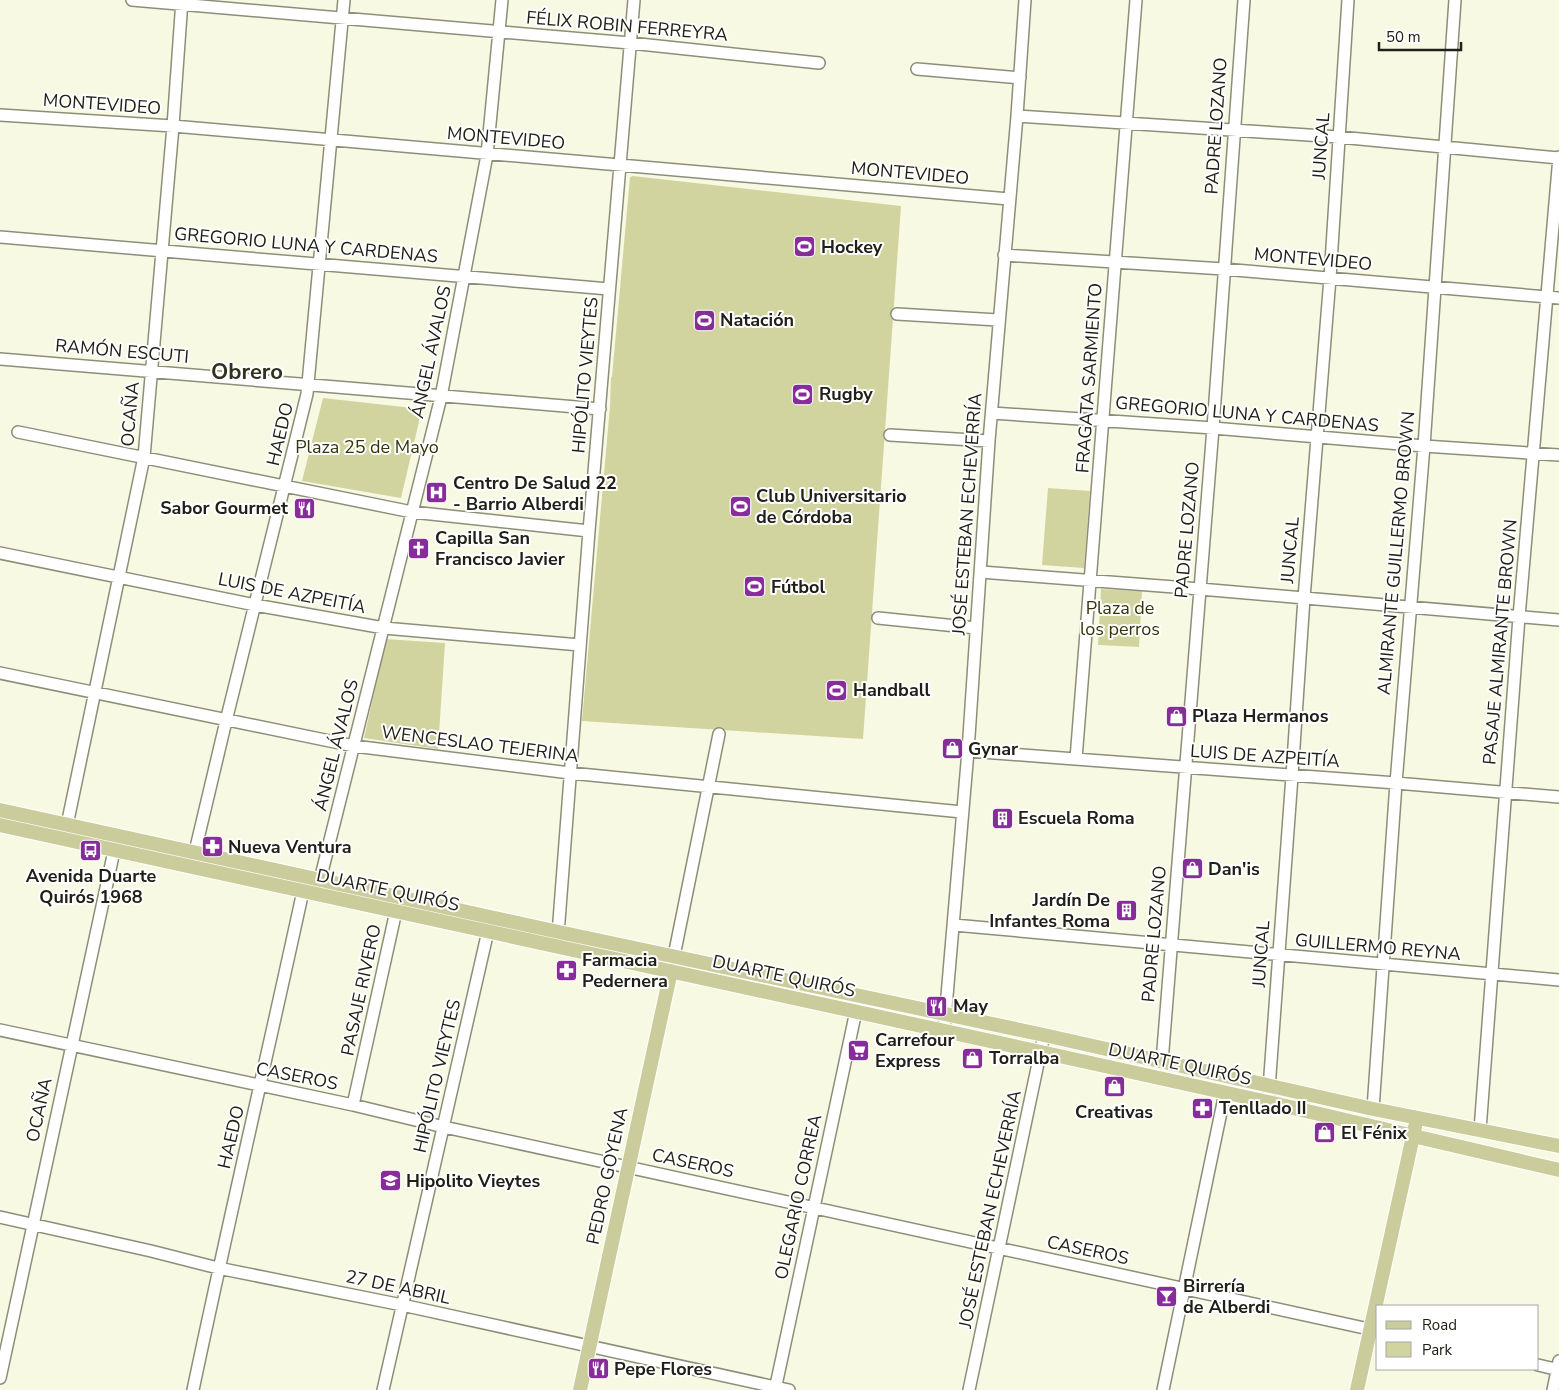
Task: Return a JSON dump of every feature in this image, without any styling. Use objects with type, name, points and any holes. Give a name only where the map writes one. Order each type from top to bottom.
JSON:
[{"type":"main road","name":"DUARTE QUIRÓS","points":[[0,810],[67,825],[303,891],[1268,1102],[1559,1170]]},
{"type":"main road","name":"DUARTE QUIRÓS","points":[[0,825],[114,851],[193,860],[320,880],[1044,1035],[1373,1109],[1559,1146]]},
{"type":"main road","name":"PEDRO GOYENA","points":[[580,1390],[671,971]]},
{"type":"main road","points":[[1379,1305],[1417,1118]]},
{"type":"main road","points":[[1357,1390],[1374,1330]]},
{"type":"street","name":"FÉLIX ROBIN FERREYRA","points":[[132,0],[182,2],[630,43],[819,63]]},
{"type":"street","name":"HAEDO","points":[[193,860],[226,721],[286,486],[309,384],[344,0]]},
{"type":"street","name":"ÁNGEL ÁVALOS","points":[[320,880],[441,397],[487,155],[502,0]]},
{"type":"street","name":"HIPÓLITO VIEYTES","points":[[557,947],[589,531],[634,0]]},
{"type":"street","name":"JOSÉ ESTEBAN ECHEVERRÍA","points":[[944,1031],[947,1014],[968,751],[998,320],[1017,116],[1025,0]]},
{"type":"street","name":"FRAGATA SARMIENTO","points":[[1076,759],[1136,0]]},
{"type":"street","name":"PADRE LOZANO","points":[[1162,1062],[1213,428],[1233,130],[1244,0]]},
{"type":"street","name":"JUNCAL","points":[[1268,1102],[1304,598],[1330,278],[1348,0]]},
{"type":"street","name":"ALMIRANTE GUILLERMO BROWN","points":[[1373,1109],[1396,783],[1424,446],[1455,0]]},
{"type":"street","name":"OCAÑA","points":[[67,825],[144,457],[182,2]]},
{"type":"street","points":[[917,69],[1020,78]]},
{"type":"street","name":"MONTEVIDEO","points":[[0,115],[173,126],[487,155],[1009,199]]},
{"type":"street","points":[[1017,116],[1339,137],[1559,157]]},
{"type":"street","name":"PASAJE ALMIRANTE BROWN","points":[[1480,1130],[1519,617],[1559,157]]},
{"type":"street","name":"GREGORIO LUNA Y CARDENAS","points":[[0,237],[465,275],[609,289]]},
{"type":"street","name":"MONTEVIDEO","points":[[1004,255],[1224,269],[1559,298]]},
{"type":"street","points":[[897,314],[998,320]]},
{"type":"street","name":"RAMÓN ESCUTI","points":[[0,359],[152,370],[441,397],[600,409]]},
{"type":"street","name":"GREGORIO LUNA Y CARDENAS","points":[[992,413],[1213,428],[1559,456]]},
{"type":"street","points":[[18,432],[412,512],[589,531]]},
{"type":"street","points":[[890,435],[989,440]]},
{"type":"street","name":"LUIS DE AZPEITÍA","points":[[0,553],[255,605],[384,628],[580,645]]},
{"type":"street","points":[[981,572],[1200,588],[1559,620]]},
{"type":"street","points":[[878,618],[976,628]]},
{"type":"street","name":"WENCESLAO TEJERINA","points":[[0,673],[354,746],[570,773],[962,812]]},
{"type":"street","points":[[674,956],[719,734]]},
{"type":"street","name":"LUIS DE AZPEITÍA","points":[[968,751],[1559,797]]},
{"type":"street","name":"OCAÑA","points":[[0,1378],[114,851]]},
{"type":"street","name":"HAEDO","points":[[193,1390],[218,1268],[303,891]]},
{"type":"street","name":"PASAJE RIVERO","points":[[353,1105],[396,911]]},
{"type":"street","name":"HIPÓLITO VIEYTES","points":[[383,1390],[488,931],[487,916]]},
{"type":"street","name":"GUILLERMO REYNA","points":[[954,925],[1278,956],[1559,980]]},
{"type":"street","name":"OLEGARIO CORREA","points":[[775,1388],[856,1012]]},
{"type":"street","name":"CASEROS","points":[[0,1030],[260,1087],[353,1105],[444,1127],[1374,1330]]},
{"type":"street","name":"JOSÉ ESTEBAN ECHEVERRÍA","points":[[969,1390],[1044,1035]]},
{"type":"street","points":[[1163,1390],[1225,1093]]},
{"type":"street","name":"27 DE ABRIL","points":[[0,1217],[218,1268],[789,1390]]},
{"type":"street","points":[[1539,1365],[1558,1367],[1553,1390]]},
{"type":"green space","name":"Club Universitario de Córdoba","points":[[630,177],[901,206],[863,739],[582,721],[611,377]]},
{"type":"green space","name":"Plaza 25 de Mayo","points":[[323,398],[422,409],[401,498],[302,481]]},
{"type":"green space","points":[[1048,488],[1090,491],[1084,568],[1042,565]]},
{"type":"green space","name":"Plaza de los perros","points":[[1101,589],[1142,591],[1139,647],[1098,645]]},
{"type":"green space","points":[[386,639],[445,643],[438,749],[364,738]]},
{"type":"place","name":"Hockey","points":[[805,247]]},
{"type":"place","name":"Natación","points":[[704,320]]},
{"type":"place","name":"Rugby","points":[[803,394]]},
{"type":"place","name":"Centro De Salud 22 - Barrio Alberdi","points":[[437,493]]},
{"type":"place","name":"Club Universitario de Córdoba","points":[[740,506]]},
{"type":"place","name":"Sabor Gourmet","points":[[304,508]]},
{"type":"place","name":"Capilla San Francisco Javier","points":[[419,548]]},
{"type":"place","name":"Fútbol","points":[[755,587]]},
{"type":"place","name":"Handball","points":[[837,690]]},
{"type":"place","name":"Plaza Hermanos","points":[[1176,716]]},
{"type":"place","name":"Gynar","points":[[952,749]]},
{"type":"place","name":"Escuela Roma","points":[[1002,818]]},
{"type":"place","name":"Nueva Ventura","points":[[212,847]]},
{"type":"place","name":"Avenida Duarte Quirós 1968","points":[[91,851]]},
{"type":"place","name":"Dan'is","points":[[1192,869]]},
{"type":"place","name":"Jardín De Infantes Roma","points":[[1126,910]]},
{"type":"place","name":"Farmacia Pedernera","points":[[566,970]]},
{"type":"place","name":"May","points":[[937,1006]]},
{"type":"place","name":"Carrefour Express","points":[[859,1050]]},
{"type":"place","name":"Torralba","points":[[973,1058]]},
{"type":"place","name":"Creativas","points":[[1114,1087]]},
{"type":"place","name":"Tenllado II","points":[[1203,1108]]},
{"type":"place","name":"El Fénix","points":[[1325,1133]]},
{"type":"place","name":"Hipolito Vieytes","points":[[390,1181]]},
{"type":"place","name":"Birrería de Alberdi","points":[[1167,1296]]},
{"type":"place","name":"Pepe Flores","points":[[598,1369]]},
{"type":"district","name":"Obrero","points":[[247,372]]}]
